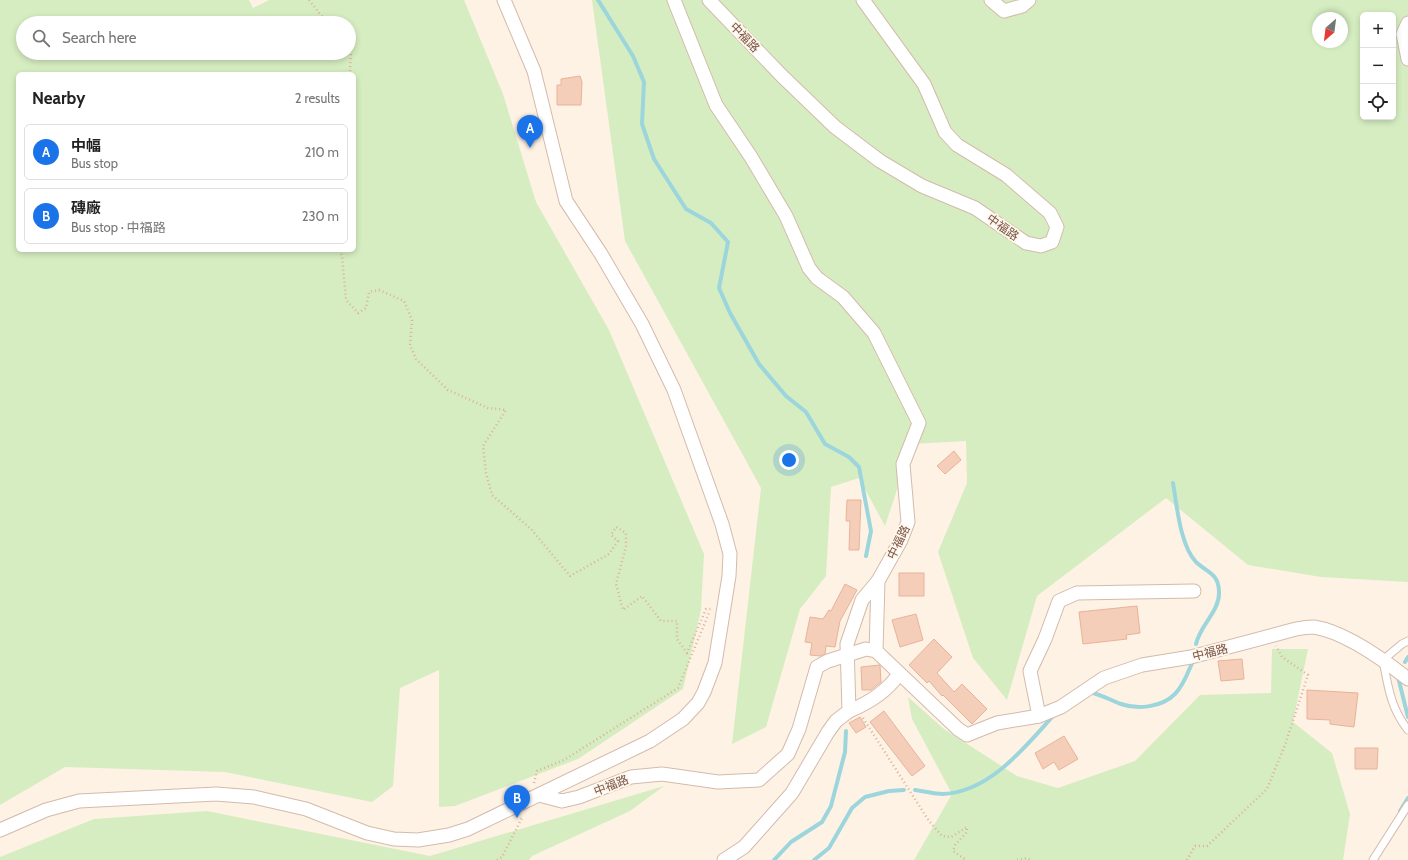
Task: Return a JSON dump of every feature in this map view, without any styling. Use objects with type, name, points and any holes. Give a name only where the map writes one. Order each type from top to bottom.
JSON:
[{"type":"street","points":[[0,830],[46,810],[79,801],[216,794],[254,797],[306,809],[367,833],[394,839],[418,840],[449,835],[468,829],[650,741],[683,719],[698,703],[704,692],[715,663],[729,576],[730,554],[722,524],[674,390],[642,324],[601,254],[566,201],[534,71],[504,0]]},
{"type":"street","name":"中福路","points":[[674,0],[716,105],[751,157],[786,216],[809,268],[817,278],[843,297],[874,334],[919,423],[903,464],[908,522],[878,581],[862,600],[847,644],[853,709]]},
{"type":"street","name":"中福路","points":[[708,0],[781,75],[835,127],[880,161],[922,186],[975,208],[1026,243],[1041,246],[1052,242],[1057,227],[1050,213],[1006,175],[957,145],[945,132],[924,84],[863,0]]},
{"type":"street","points":[[991,0],[1004,11],[1022,6],[1029,0]]},
{"type":"street","points":[[1408,23],[1403,34],[1408,59]]},
{"type":"street","name":"中福路","points":[[876,651],[878,581]]},
{"type":"street","points":[[1039,716],[1030,671],[1046,639],[1059,601],[1076,593],[1194,591]]},
{"type":"street","name":"中福路","points":[[535,797],[562,801],[580,797],[631,776],[662,774],[718,782],[759,780],[788,754],[799,729],[817,667],[828,661],[866,648],[876,651],[958,729],[967,735],[997,723],[1039,716],[1061,707],[1104,678],[1142,665],[1191,657],[1296,629],[1314,627],[1336,634],[1383,660],[1408,679]]},
{"type":"street","points":[[724,860],[744,847],[792,793],[836,721],[853,709],[889,688],[899,674]]},
{"type":"lane","points":[[1408,641],[1402,644],[1383,660],[1388,690],[1398,717],[1408,730]]},
{"type":"lane","points":[[1373,860],[1408,805]]},
{"type":"path","points":[[309,0],[322,16]]},
{"type":"path","points":[[350,72],[351,60]]},
{"type":"path","points":[[341,252],[346,300],[358,313],[366,308],[369,292],[379,290],[404,302],[412,320],[410,345],[416,359],[448,390],[488,408],[506,410],[483,446],[486,473],[492,495],[531,529],[570,576],[609,554],[618,542],[611,535],[616,528],[626,533],[626,546],[616,584],[623,610],[642,596],[660,621],[677,621],[677,639],[687,653],[706,609],[711,609],[678,688],[564,760],[537,772],[535,797],[502,857],[497,860]]},
{"type":"path","points":[[1187,860],[1195,846],[1207,846],[1267,789],[1285,745],[1308,675],[1282,657],[1272,636]]},
{"type":"path","points":[[853,709],[929,821],[942,836],[951,837],[967,827],[967,832],[955,845],[953,851],[966,860]]},
{"type":"path","points":[[1017,860],[1027,858],[1030,860]]},
{"type":"green space","points":[[0,0],[249,0],[253,8],[269,0],[464,0],[503,94],[536,202],[609,330],[704,554],[701,610],[683,689],[578,759],[455,806],[439,807],[439,670],[400,688],[393,786],[372,802],[225,772],[65,767],[0,805]]},
{"type":"green space","points":[[592,0],[1408,0],[1408,582],[1321,577],[1248,565],[1166,498],[1037,596],[1007,700],[973,658],[938,552],[967,483],[966,441],[912,444],[885,526],[859,478],[831,487],[826,576],[800,609],[766,727],[732,744],[761,488],[625,241]]},
{"type":"green space","points":[[1272,649],[1308,649],[1293,722],[1332,753],[1350,814],[1343,860],[914,860],[952,794],[912,719],[908,697],[944,729],[1017,776],[1058,788],[1135,761],[1200,695],[1271,693]]},
{"type":"green space","points":[[664,786],[630,811],[532,856],[529,860],[0,860],[0,857],[94,819],[207,811],[430,856]]},
{"type":"building","points":[[580,76],[582,82],[581,105],[557,105],[557,85],[561,85],[561,79]]},
{"type":"building","points":[[954,451],[961,460],[945,474],[937,466]]},
{"type":"building","points":[[847,500],[861,500],[859,550],[849,550],[850,521],[846,521]]},
{"type":"building","points":[[899,573],[924,573],[924,596],[899,596]]},
{"type":"building","points":[[845,584],[857,590],[840,621],[835,647],[826,646],[825,654],[820,656],[810,655],[812,643],[805,642],[810,617],[823,619],[829,610],[831,611]]},
{"type":"building","points":[[1137,606],[1140,633],[1126,635],[1127,639],[1083,644],[1079,612]]},
{"type":"building","points":[[916,614],[923,640],[900,647],[892,620]]},
{"type":"building","points":[[934,639],[952,657],[937,673],[954,692],[962,684],[987,709],[972,724],[943,695],[942,696],[929,681],[927,683],[909,665]]},
{"type":"building","points":[[1242,659],[1244,679],[1221,681],[1218,661]]},
{"type":"building","points":[[880,665],[881,682],[871,690],[862,690],[861,667]]},
{"type":"building","points":[[1307,690],[1358,693],[1354,727],[1330,724],[1330,720],[1307,719]]},
{"type":"building","points":[[884,711],[925,766],[912,776],[870,722]]},
{"type":"building","points":[[860,717],[866,727],[856,733],[849,723]]},
{"type":"building","points":[[1064,736],[1078,759],[1059,770],[1054,762],[1043,769],[1035,753]]},
{"type":"building","points":[[1355,748],[1378,748],[1377,769],[1355,769]]},
{"type":"waterway","points":[[598,0],[633,56],[644,82],[642,124],[654,159],[686,209],[711,223],[728,242],[719,288],[730,313],[759,364],[786,396],[806,412],[825,444],[849,457],[859,467],[871,531],[866,556]]},
{"type":"waterway","points":[[1173,483],[1180,525],[1186,546],[1196,562],[1217,581],[1219,592],[1213,612],[1201,631],[1196,644]]},
{"type":"waterway","points":[[1405,662],[1408,657]]},
{"type":"waterway","points":[[1089,692],[1128,706],[1142,707],[1157,704],[1170,698],[1181,687],[1193,661]]},
{"type":"waterway","points":[[1398,677],[1408,717]]},
{"type":"waterway","points":[[915,790],[943,794],[960,791],[991,777],[1019,754],[1054,715]]},
{"type":"waterway","points":[[774,860],[791,842],[822,822],[831,806],[845,752],[846,731]]},
{"type":"waterway","points":[[814,860],[829,848],[852,808],[865,797],[889,791],[904,790]]},
{"type":"waterway","points":[[1400,811],[1408,798]]},
{"type":"place","name":"中幅","points":[[530,148]]},
{"type":"place","name":"磚廠","points":[[517,818]]}]
